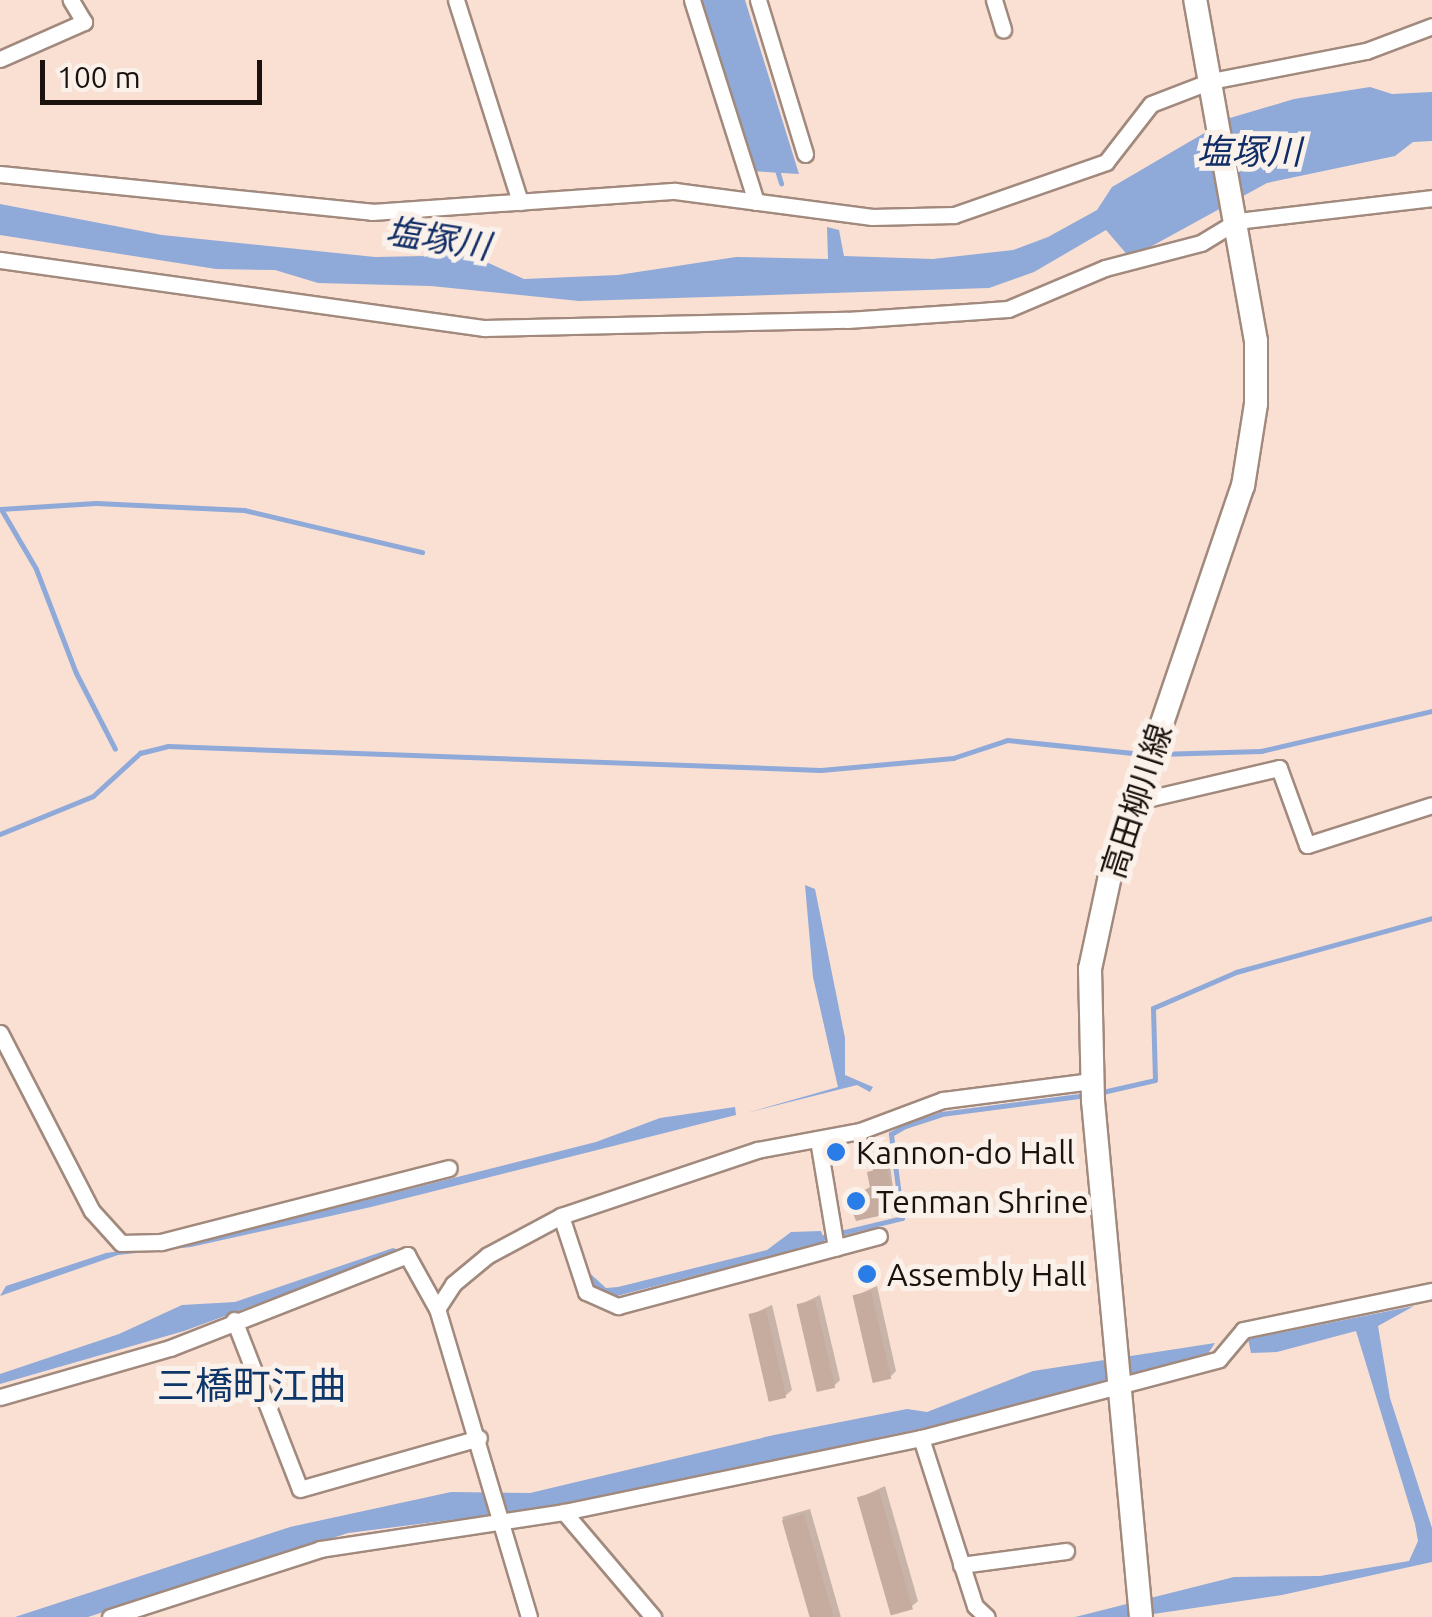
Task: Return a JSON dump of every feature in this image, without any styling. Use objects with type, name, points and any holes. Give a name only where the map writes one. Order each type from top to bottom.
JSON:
[{"type":"main road","name":"高田柳川線","points":[[1141,1617],[1093,1091],[1090,968],[1134,802],[1252,449],[1256,341],[1196,0]]},
{"type":"street","points":[[1,57],[84,22],[70,0]]},
{"type":"street","points":[[456,0],[520,202]]},
{"type":"street","points":[[692,0],[756,202]]},
{"type":"street","points":[[758,0],[805,154]]},
{"type":"street","points":[[994,0],[1003,30]]},
{"type":"street","points":[[0,174],[334,210],[675,191],[914,218],[987,208],[1106,162],[1151,104],[1366,51],[1432,26]]},
{"type":"street","points":[[0,260],[484,328],[847,320],[1008,309],[1105,268],[1201,243],[1236,214],[1432,198]]},
{"type":"street","points":[[1134,802],[1280,768],[1307,845],[1432,805]]},
{"type":"street","points":[[0,1033],[92,1210],[121,1243],[162,1242],[449,1168]]},
{"type":"street","points":[[437,1309],[452,1284],[488,1255],[561,1216],[757,1150],[818,1140],[943,1100],[1093,1091]]},
{"type":"street","points":[[818,1140],[834,1238]]},
{"type":"street","points":[[561,1216],[586,1292],[618,1306],[834,1238],[879,1236]]},
{"type":"street","points":[[0,1397],[64,1384],[406,1255],[437,1309],[495,1486],[529,1617]]},
{"type":"street","points":[[110,1617],[320,1550],[564,1512],[921,1438],[1119,1375],[1219,1359],[1243,1330],[1432,1291]]},
{"type":"street","points":[[234,1320],[300,1489],[479,1438]]},
{"type":"street","points":[[921,1438],[975,1606],[987,1617]]},
{"type":"street","points":[[564,1512],[653,1617]]},
{"type":"street","points":[[961,1565],[1066,1551]]},
{"type":"water","points":[[698,0],[745,0],[799,174],[750,171]]},
{"type":"water","name":"塩塚川","points":[[1370,87],[1392,94],[1432,92],[1432,141],[1413,142],[1395,156],[1267,183],[1130,258],[1106,230],[1034,272],[989,288],[579,301],[431,286],[318,283],[275,270],[216,269],[0,235],[0,204],[162,235],[375,257],[425,256],[429,247],[449,245],[524,279],[618,275],[736,257],[828,259],[827,227],[839,230],[844,256],[933,259],[1013,250],[1048,237],[1097,210],[1112,187],[1230,118],[1294,99]]},
{"type":"water","points":[[805,885],[815,889],[845,1038],[845,1075],[873,1087],[870,1092],[857,1085],[746,1113],[838,1087],[813,977]]},
{"type":"water","points":[[735,1107],[736,1115],[371,1207],[191,1247],[118,1255],[0,1296],[6,1286],[106,1253],[227,1235],[596,1142],[660,1118]]},
{"type":"water","points":[[821,1231],[825,1242],[609,1298],[591,1292],[584,1268],[606,1288],[618,1287],[767,1250],[791,1232]]},
{"type":"water","points":[[393,1248],[402,1251],[184,1331],[0,1384],[0,1374],[119,1334],[182,1305],[235,1302]]},
{"type":"water","points":[[1414,1306],[1378,1326],[1390,1398],[1432,1528],[1432,1562],[1282,1595],[1133,1617],[1075,1617],[1234,1577],[1320,1576],[1409,1561],[1418,1541],[1415,1524],[1356,1331],[1277,1352],[1251,1353],[1248,1339]]},
{"type":"water","points":[[1215,1343],[1207,1355],[1004,1411],[545,1508],[348,1533],[88,1617],[15,1617],[290,1527],[451,1492],[530,1493],[774,1435],[907,1409],[927,1412],[1033,1371]]},
{"type":"building","points":[[887,1167],[897,1212],[856,1221],[847,1197],[870,1188],[867,1172]]},
{"type":"building","points":[[871,1291],[891,1379],[873,1383],[852,1295]]},
{"type":"building","points":[[815,1300],[835,1388],[817,1392],[796,1304]]},
{"type":"building","points":[[766,1310],[786,1398],[769,1402],[748,1314]]},
{"type":"building","points":[[879,1491],[913,1609],[891,1616],[857,1497]]},
{"type":"building","points":[[804,1514],[833,1617],[810,1617],[782,1520]]},
{"type":"waterway","points":[[777,170],[781,183]]},
{"type":"waterway","points":[[0,509],[96,503],[244,510],[422,552]]},
{"type":"waterway","points":[[1,509],[36,569],[76,673],[115,749]]},
{"type":"waterway","points":[[1158,754],[1261,751],[1432,711]]},
{"type":"waterway","points":[[0,834],[93,796],[140,753],[168,746],[821,770],[953,758],[1007,740],[1142,754]]},
{"type":"waterway","points":[[1098,1093],[1155,1080],[1153,1008],[1236,972],[1432,918]]},
{"type":"waterway","points":[[820,1238],[902,1218],[891,1134],[905,1126],[941,1114],[1087,1095]]},
{"type":"place","name":"Kannon-do Hall","points":[[836,1152]]},
{"type":"place","name":"Tenman Shrine","points":[[856,1201]]},
{"type":"place","name":"Assembly Hall","points":[[867,1274]]},
{"type":"district","name":"三橋町江曲","points":[[252,1386]]}]
